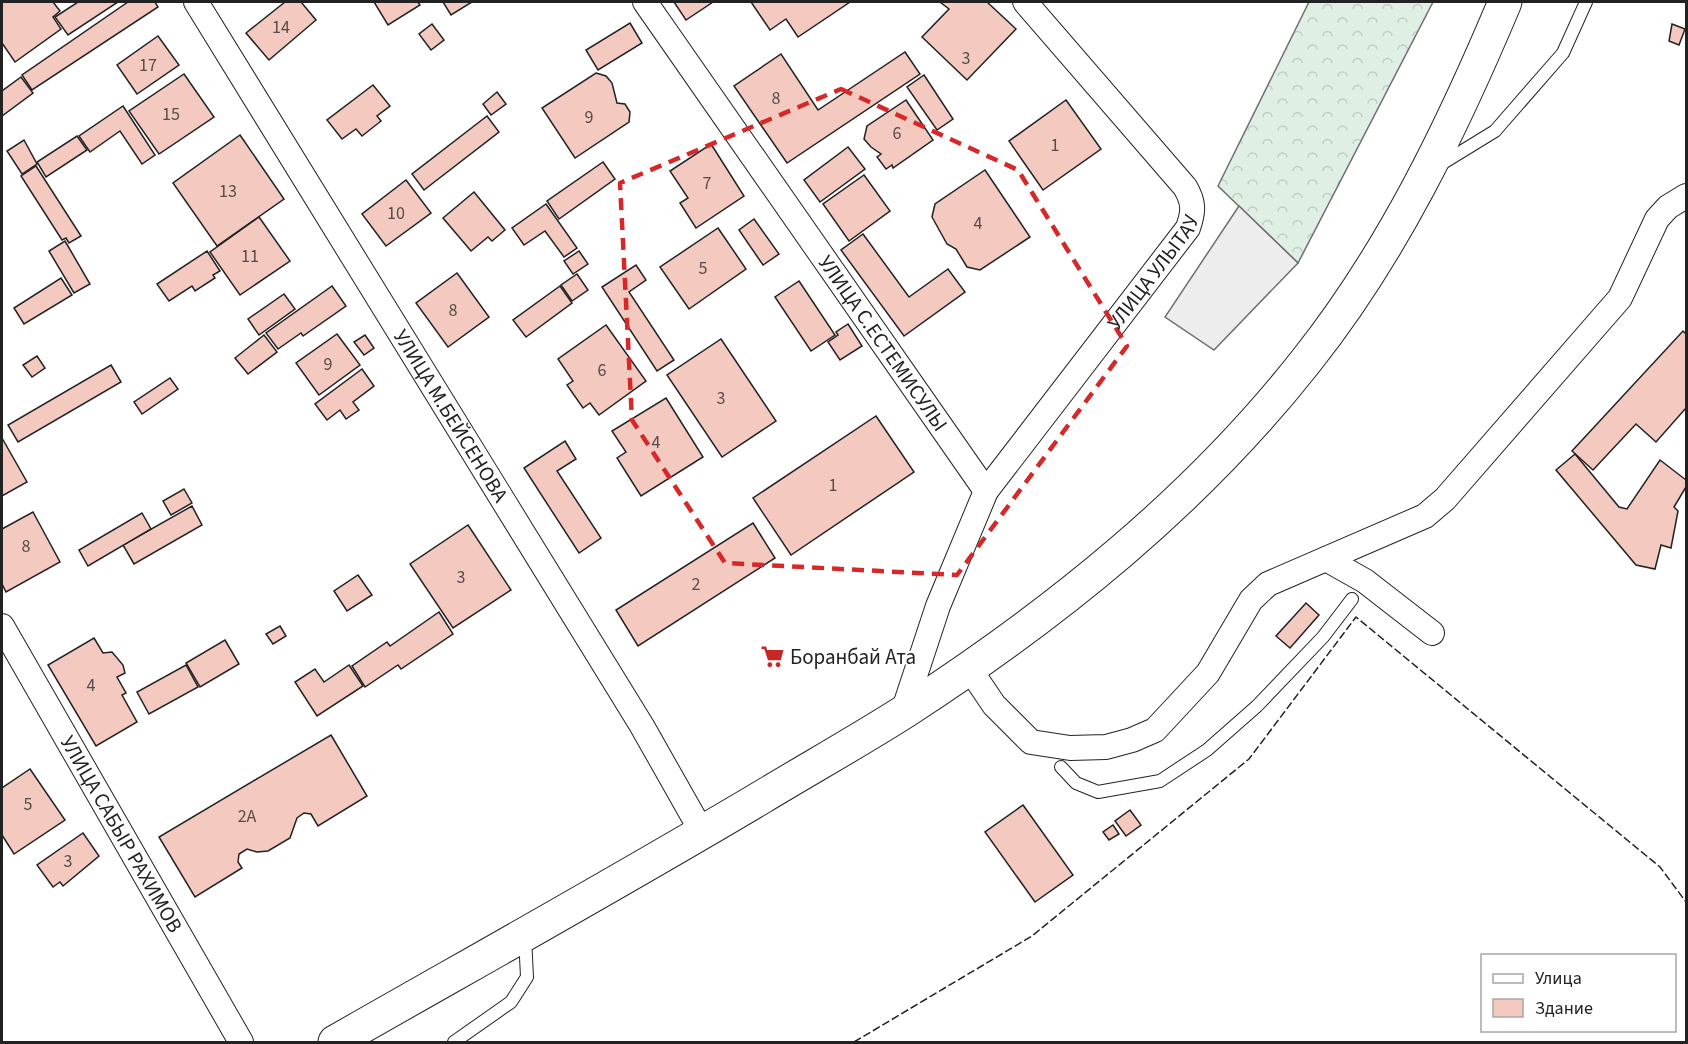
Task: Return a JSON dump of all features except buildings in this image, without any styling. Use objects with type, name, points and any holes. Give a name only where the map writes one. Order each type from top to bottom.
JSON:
[{"type":"highway","points":[[335,1042],[702,832],[903,712],[969,668],[1070,595],[1203,478],[1267,410],[1309,357],[1378,258],[1425,175],[1465,96],[1505,2]]},
{"type":"street","name":"УЛИЦА М.БЕЙСЕНОВА","points":[[196,2],[642,726],[702,832]]},
{"type":"street","name":"УЛИЦА С.ЕСТЕМИСУЛЫ","points":[[645,2],[986,491]]},
{"type":"street","name":"УЛИЦА УЛЫТАУ","points":[[986,491],[1188,228],[1194,211],[1192,199],[1185,187],[1025,2]]},
{"type":"street","points":[[969,668],[994,705],[1031,742],[1059,757],[1132,740],[1155,729],[1208,673],[1251,600],[1268,584],[1300,568],[1425,516],[1445,499],[1620,298],[1656,219],[1668,207],[1686,196]]},
{"type":"street","points":[[903,712],[938,606],[986,491]]},
{"type":"street","points":[[1326,559],[1359,590],[1432,633]]},
{"type":"street","name":"УЛИЦА САБЫР РАХИМОВ","points":[[2,626],[241,1042]]},
{"type":"lane","points":[[1425,175],[1495,131],[1563,53],[1586,2]]},
{"type":"lane","points":[[1059,757],[1076,783],[1098,792],[1160,781],[1207,750],[1257,706],[1323,637],[1359,590]]},
{"type":"lane","points":[[454,1042],[512,1002],[527,977],[525,934]]},
{"type":"highlighted area","points":[[841,89],[1018,170],[1127,346],[957,575],[725,563],[632,420],[620,183]]},
{"type":"green space","points":[[1309,2],[1433,2],[1298,263],[1218,186]]},
{"type":"shaded area","points":[[1239,206],[1298,263],[1214,350],[1165,317]]},
{"type":"fence","points":[[854,1042],[1032,936],[1249,759],[1356,617],[1660,867],[1686,902]]},
{"type":"place","name":"Боранбай Ата","points":[[772,657]]}]
